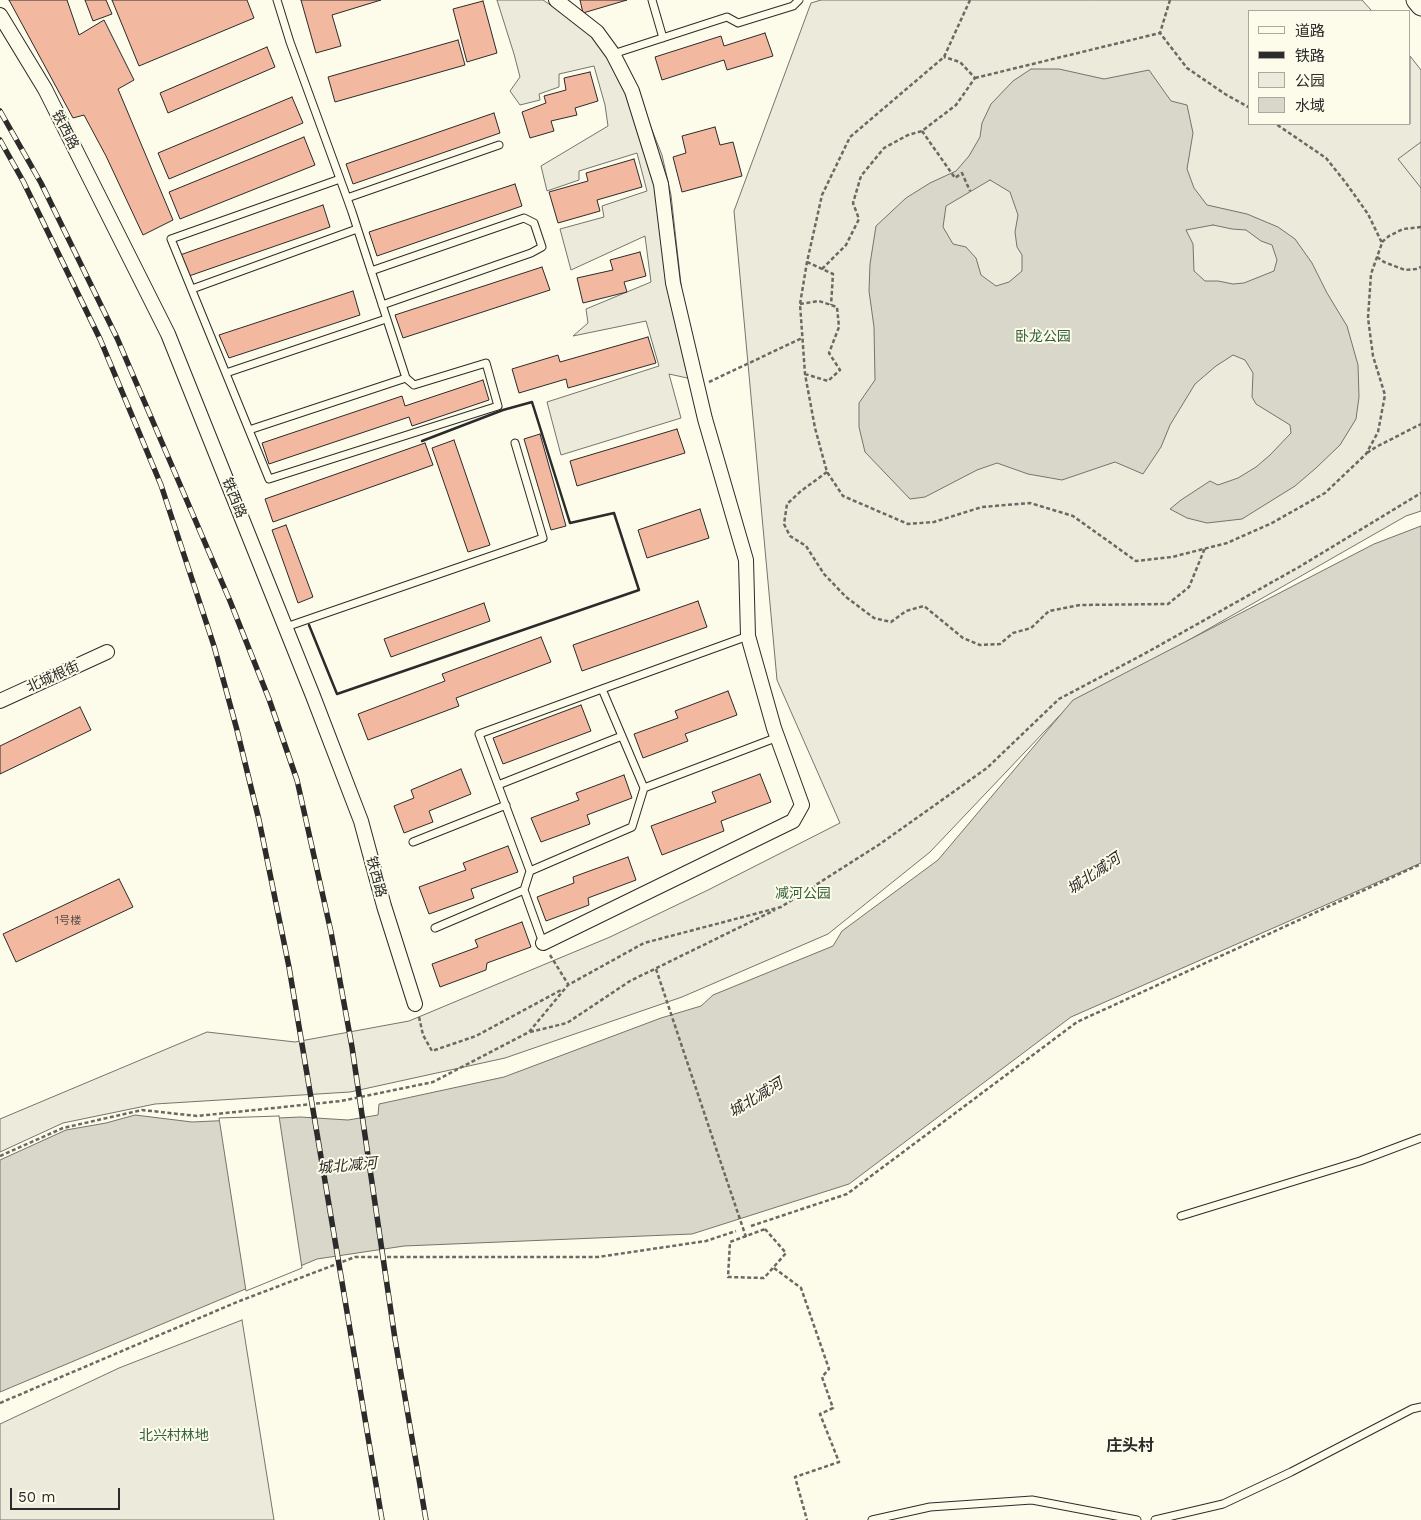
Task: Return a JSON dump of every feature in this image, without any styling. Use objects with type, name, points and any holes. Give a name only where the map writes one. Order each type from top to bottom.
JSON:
[{"type":"main road","points":[[1416,0],[1421,6]]},
{"type":"street","points":[[543,943],[793,821],[802,805],[778,737],[748,636],[746,560],[705,419],[673,283],[661,184],[632,91],[613,54],[597,32],[556,0]]},
{"type":"street","name":"铁西路","points":[[0,15],[44,89],[168,334],[286,627],[361,821],[384,906],[415,1004]]},
{"type":"street","name":"北城根街","points":[[0,701],[107,652]]},
{"type":"lane","points":[[277,0],[290,42],[347,198],[406,378],[414,385],[486,363],[498,406],[269,480],[171,239],[340,179]]},
{"type":"lane","points":[[652,0],[663,38]]},
{"type":"lane","points":[[613,54],[727,17],[738,23],[793,6],[799,0]]},
{"type":"lane","points":[[347,198],[500,145]]},
{"type":"lane","points":[[371,271],[524,218],[534,223],[542,247],[531,253],[382,305]]},
{"type":"lane","points":[[192,289],[357,229]]},
{"type":"lane","points":[[226,373],[386,319]]},
{"type":"lane","points":[[249,430],[406,378]]},
{"type":"lane","points":[[286,627],[543,538],[515,444]]},
{"type":"lane","points":[[543,943],[524,890],[530,871],[479,734],[748,636]]},
{"type":"lane","points":[[530,871],[632,827],[644,788],[602,689]]},
{"type":"lane","points":[[498,785],[622,736]]},
{"type":"lane","points":[[644,788],[778,737]]},
{"type":"lane","points":[[412,842],[506,805]]},
{"type":"lane","points":[[436,928],[524,890]]},
{"type":"lane","points":[[1181,1216],[1360,1161],[1421,1138]]},
{"type":"lane","points":[[1155,1520],[1223,1504],[1421,1406]]},
{"type":"lane","points":[[872,1520],[930,1507],[1032,1500],[1137,1520]]},
{"type":"path","points":[[970,0],[944,57],[850,136],[822,195],[800,304],[802,338],[805,374],[815,428],[827,472],[843,496],[908,524],[934,522],[982,507],[1030,503],[1073,516],[1136,561],[1172,557],[1227,543],[1272,523],[1325,493],[1376,447],[1421,424]]},
{"type":"path","points":[[1160,33],[1170,0]]},
{"type":"path","points":[[822,269],[846,245],[859,218],[853,203],[861,176],[884,148],[908,134],[922,131],[956,105],[975,78],[1160,33]]},
{"type":"path","points":[[1160,33],[1187,68],[1225,94],[1248,107]]},
{"type":"path","points":[[944,57],[960,62],[975,78]]},
{"type":"path","points":[[1277,125],[1326,158],[1368,214],[1382,243]]},
{"type":"path","points":[[922,131],[955,178],[962,173],[970,191]]},
{"type":"path","points":[[1366,454],[1378,432],[1385,395],[1373,356],[1368,318],[1371,274],[1382,243],[1389,236],[1403,229],[1421,227]]},
{"type":"path","points":[[1377,257],[1384,262],[1405,270],[1421,267]]},
{"type":"path","points":[[807,262],[833,274],[831,305]]},
{"type":"path","points":[[800,304],[819,301],[837,307],[838,327],[829,353],[840,370],[828,381],[805,374]]},
{"type":"path","points":[[697,385],[712,382],[802,338]]},
{"type":"path","points":[[827,472],[787,504],[784,524],[790,536],[806,546],[824,574],[846,596],[874,618],[891,622],[906,611],[924,606],[963,638],[980,645],[1000,644],[1013,633],[1031,628],[1049,611],[1080,605],[1168,604],[1189,587],[1205,548]]},
{"type":"path","points":[[0,1156],[63,1128],[142,1110],[197,1116],[341,1101],[433,1082],[529,1032],[567,1023],[630,981],[781,907],[880,844],[987,768],[1059,699],[1299,568],[1421,493]]},
{"type":"path","points":[[751,1226],[847,1194],[1077,1022],[1421,864]]},
{"type":"path","points":[[415,1004],[423,1036],[432,1051],[476,1036],[644,943],[781,907]]},
{"type":"path","points":[[543,943],[567,986]]},
{"type":"path","points":[[656,969],[746,1237]]},
{"type":"path","points":[[529,1032],[567,986]]},
{"type":"path","points":[[765,1229],[786,1253],[764,1278],[728,1277],[730,1242],[746,1237],[765,1229]]},
{"type":"path","points":[[0,1403],[237,1302],[355,1257],[598,1257],[706,1241],[736,1231]]},
{"type":"path","points":[[774,1268],[800,1288],[829,1369],[822,1377],[833,1408],[820,1414],[839,1462],[795,1477],[808,1520]]},
{"type":"green space","points":[[497,0],[543,0],[591,34],[642,105],[662,155],[671,195],[683,302],[701,381],[669,374],[681,418],[561,455],[547,402],[659,366],[646,321],[573,336],[588,323],[586,309],[651,282],[645,236],[571,270],[560,229],[604,217],[602,206],[647,191],[637,153],[579,171],[579,180],[547,191],[541,166],[608,126],[605,105],[594,66],[559,74],[559,87],[539,94],[540,100],[520,105],[510,91],[520,77]]},
{"type":"green space","name":"卧龙公园","points":[[821,0],[1362,0],[1371,10],[1248,10],[1248,125],[1411,125],[1411,57],[1421,70],[1421,511],[1406,516],[1063,712],[930,852],[828,934],[682,997],[505,1058],[350,1092],[155,1104],[63,1123],[0,1152],[0,1119],[207,1032],[295,1042],[409,1021],[610,937],[840,823],[777,680],[734,211],[811,3]]},
{"type":"green space","name":"北兴村林地","points":[[242,1320],[274,1520],[0,1520],[0,1424],[119,1368]]},
{"type":"shaded area","points":[[1421,142],[1421,188],[1398,159]]},
{"type":"water","points":[[1031,69],[1059,69],[1104,79],[1149,70],[1171,101],[1187,105],[1193,133],[1187,169],[1194,188],[1207,205],[1247,214],[1278,227],[1295,239],[1312,263],[1347,326],[1358,365],[1359,397],[1356,419],[1340,445],[1316,468],[1295,486],[1242,519],[1207,523],[1187,518],[1170,509],[1210,481],[1218,485],[1238,478],[1256,467],[1291,433],[1290,425],[1256,404],[1252,397],[1253,373],[1245,360],[1233,355],[1216,366],[1195,384],[1170,425],[1161,447],[1143,474],[1115,462],[1062,480],[1028,474],[997,463],[977,470],[925,497],[910,499],[865,452],[859,427],[859,403],[875,380],[874,327],[869,291],[870,264],[876,226],[906,198],[930,183],[956,171],[969,156],[980,137],[982,123],[991,104],[1013,81]],"holes":[[[990,180],[1010,192],[1018,215],[1015,232],[1017,247],[1022,255],[1022,271],[1009,282],[996,286],[981,275],[976,258],[966,247],[953,244],[943,227],[946,206]],[[1213,225],[1246,230],[1261,241],[1272,245],[1277,260],[1274,271],[1244,283],[1233,284],[1205,281],[1194,271],[1193,244],[1186,230]]]},
{"type":"water","name":"城北减河","points":[[1421,526],[1421,863],[1071,1017],[849,1184],[692,1234],[404,1246],[317,1259],[0,1392],[0,1160],[66,1130],[106,1123],[135,1115],[192,1122],[300,1117],[348,1120],[378,1115],[379,1104],[504,1077],[661,1018],[701,1006],[713,995],[833,946],[842,931],[938,860],[1073,700],[1374,544]]},
{"type":"pier","points":[[279,1116],[302,1268],[246,1291],[219,1118]]},
{"type":"building","points":[[9,0],[67,0],[79,35],[104,20],[134,80],[118,89],[173,220],[143,235],[106,156],[84,115],[73,118]]},
{"type":"building","points":[[85,0],[106,0],[112,14],[93,21]]},
{"type":"building","points":[[112,0],[247,0],[254,18],[139,66]]},
{"type":"building","points":[[301,0],[381,0],[332,15],[341,46],[316,53]]},
{"type":"building","points":[[580,0],[627,0],[583,13]]},
{"type":"building","points":[[483,1],[497,53],[467,62],[453,9]]},
{"type":"building","points":[[765,33],[773,56],[727,70],[724,60],[662,80],[655,57],[721,36],[724,46]]},
{"type":"building","points":[[458,40],[465,65],[335,102],[328,77]]},
{"type":"building","points":[[267,47],[275,67],[168,113],[160,93]]},
{"type":"building","points":[[590,72],[598,101],[575,108],[577,115],[551,121],[554,131],[530,138],[522,112],[546,103],[544,96],[566,90],[564,78]]},
{"type":"building","points":[[292,97],[303,123],[169,179],[158,153]]},
{"type":"building","points":[[494,113],[500,133],[353,184],[346,164]]},
{"type":"building","points":[[715,127],[720,145],[733,142],[742,176],[682,192],[673,157],[686,153],[682,136]]},
{"type":"building","points":[[304,137],[315,165],[180,219],[169,192]]},
{"type":"building","points":[[634,159],[642,187],[597,200],[600,211],[558,223],[549,192],[588,181],[586,173]]},
{"type":"building","points":[[515,184],[522,206],[377,256],[369,232]]},
{"type":"building","points":[[323,205],[330,227],[189,276],[180,255]]},
{"type":"building","points":[[640,252],[646,276],[624,282],[627,292],[583,303],[577,278],[613,270],[610,260]]},
{"type":"building","points":[[542,267],[550,290],[403,338],[395,315]]},
{"type":"building","points":[[353,291],[360,315],[229,358],[219,335]]},
{"type":"building","points":[[648,337],[656,363],[568,388],[566,379],[519,393],[512,369],[558,355],[560,362]]},
{"type":"building","points":[[483,380],[489,400],[412,426],[409,417],[269,464],[262,443],[402,396],[405,406]]},
{"type":"building","points":[[677,429],[685,453],[577,486],[570,461]]},
{"type":"building","points":[[540,434],[566,526],[551,530],[524,439]]},
{"type":"building","points":[[454,440],[490,545],[468,552],[432,448]]},
{"type":"building","points":[[425,443],[433,465],[273,522],[265,499]]},
{"type":"building","points":[[700,509],[709,538],[647,558],[638,530]]},
{"type":"building","points":[[286,525],[313,597],[298,603],[272,530]]},
{"type":"building","points":[[698,601],[707,627],[582,671],[573,645]]},
{"type":"building","points":[[484,603],[490,621],[391,657],[384,639]]},
{"type":"building","points":[[541,637],[551,662],[456,698],[459,706],[368,740],[358,714],[445,681],[442,674]]},
{"type":"building","points":[[728,691],[737,715],[685,734],[688,741],[643,758],[634,734],[678,718],[675,711]]},
{"type":"building","points":[[581,705],[591,731],[503,764],[493,738]]},
{"type":"building","points":[[80,707],[91,730],[0,774],[0,746]]},
{"type":"building","points":[[461,769],[471,794],[429,811],[433,822],[404,833],[394,806],[414,798],[411,790]]},
{"type":"building","points":[[760,774],[771,802],[721,821],[724,831],[662,855],[651,826],[716,802],[712,792]]},
{"type":"building","points":[[624,775],[632,798],[587,815],[590,824],[541,842],[531,818],[579,800],[576,793]]},
{"type":"building","points":[[508,846],[518,872],[471,889],[474,898],[429,914],[419,887],[466,870],[463,863]]},
{"type":"building","points":[[628,857],[636,880],[588,898],[589,905],[546,921],[537,897],[574,883],[573,877]]},
{"type":"building","points":[[119,879],[133,907],[16,962],[3,934]]},
{"type":"building","points":[[522,922],[531,947],[487,963],[486,970],[440,987],[432,964],[478,947],[475,940]]},
{"type":"railway","points":[[0,111],[41,183],[117,338],[230,601],[269,699],[297,780],[331,932],[352,1047],[395,1339],[426,1520]]},
{"type":"railway","points":[[0,140],[23,181],[100,339],[161,485],[214,646],[259,820],[289,967],[382,1520]]},
{"type":"wall","points":[[309,625],[337,694],[639,590],[614,513],[570,523],[532,402],[503,410],[422,441]]},
{"type":"district","name":"庄头村","points":[[1130,1446]]},
{"type":"park label","name":"减河公园","points":[[803,894]]}]
